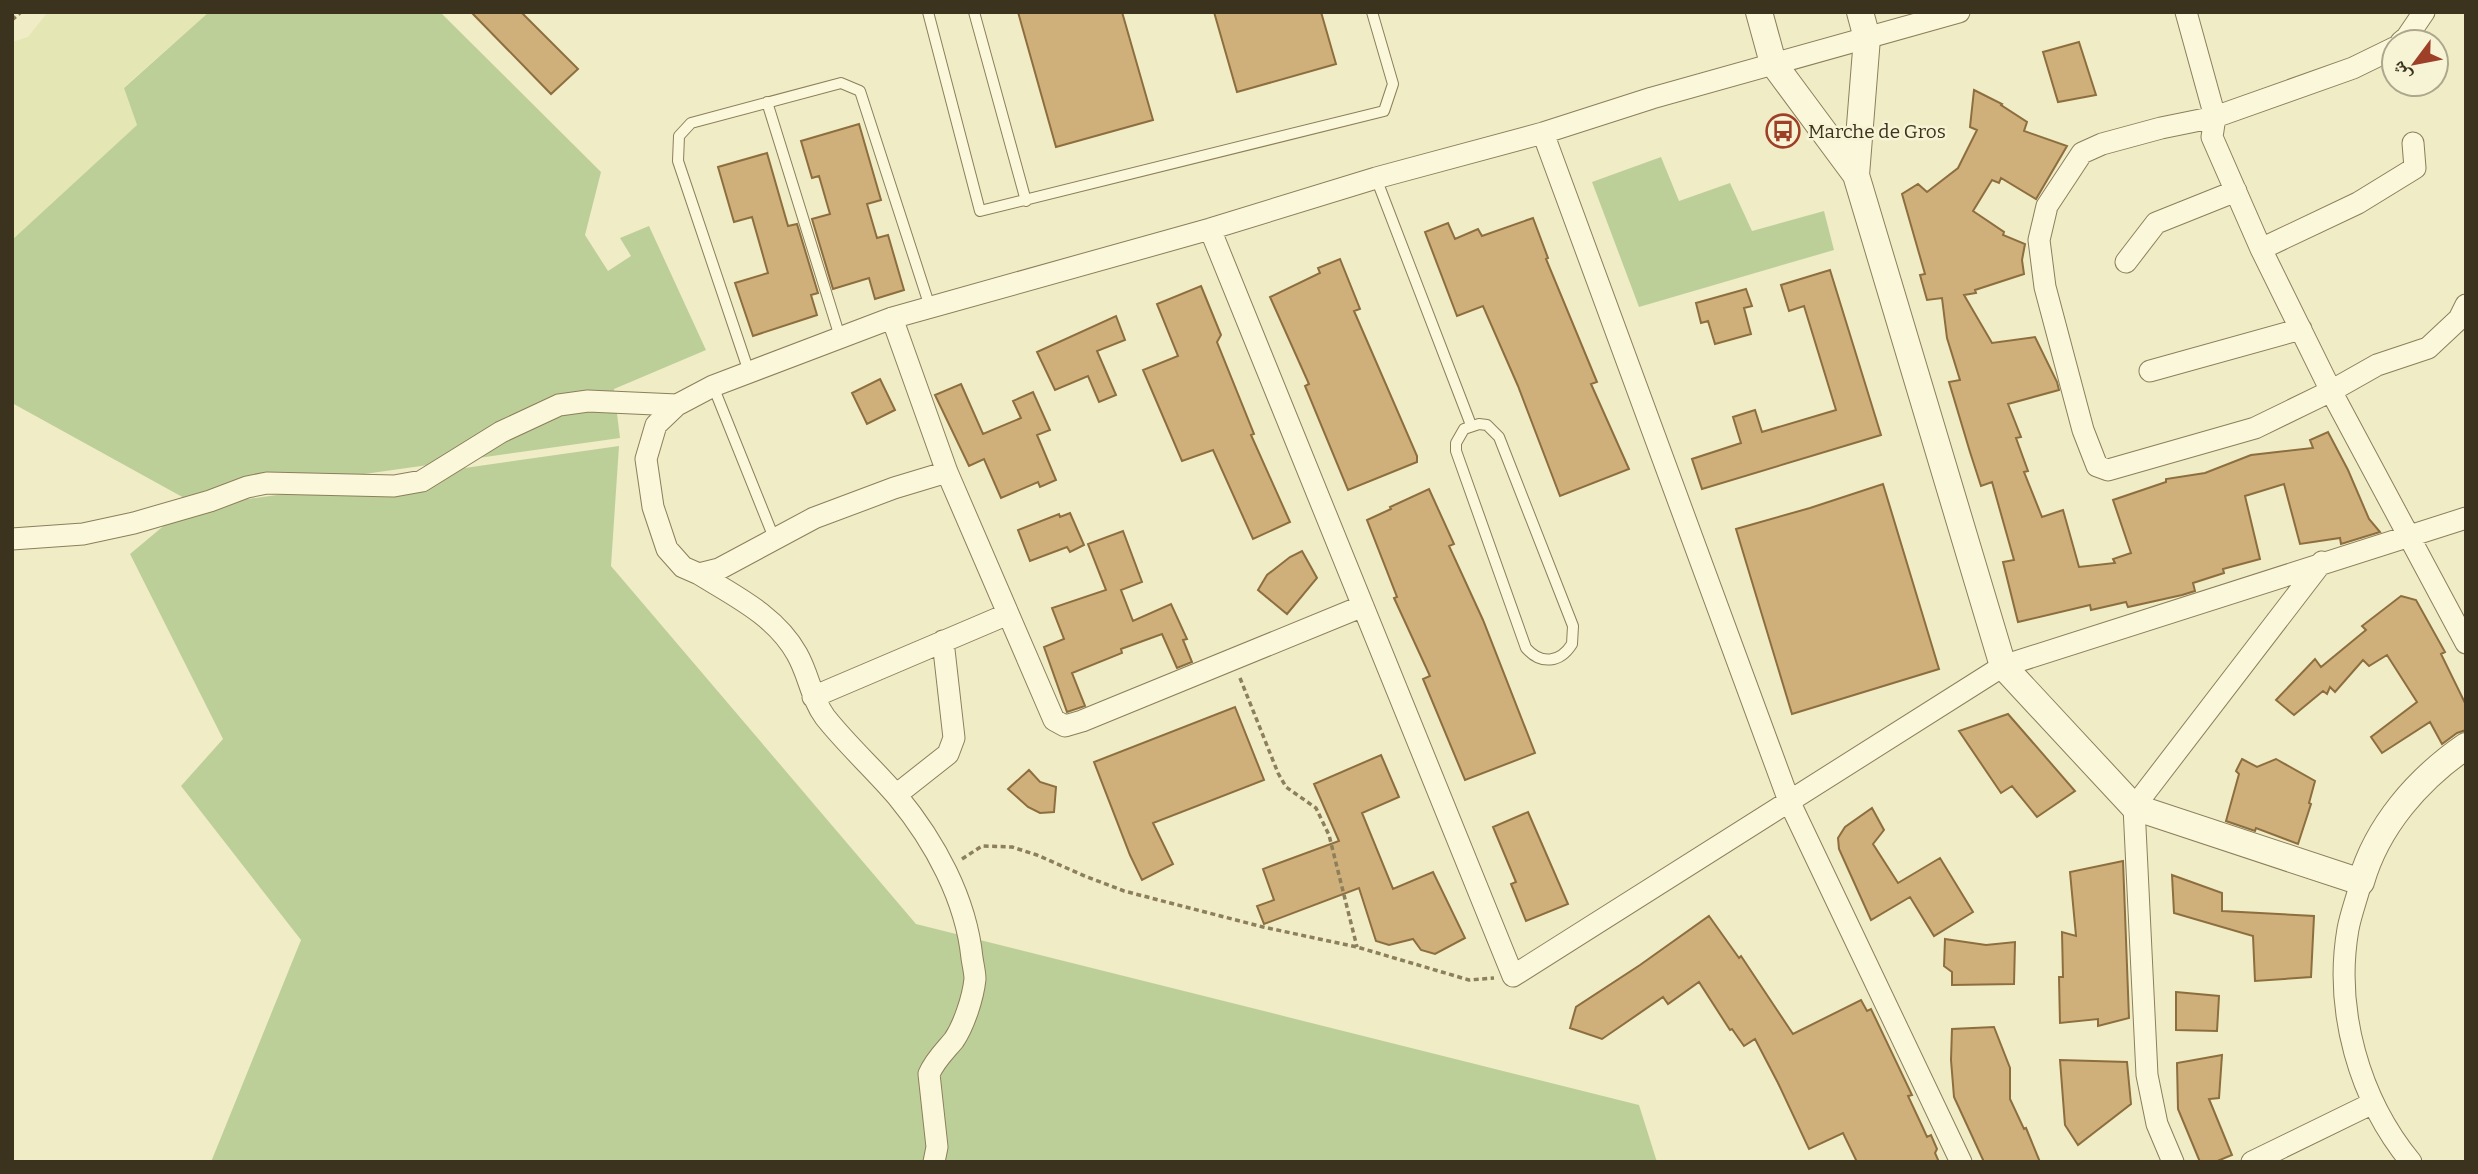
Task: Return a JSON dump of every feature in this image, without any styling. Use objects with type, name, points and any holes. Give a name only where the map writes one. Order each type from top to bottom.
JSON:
[{"type":"street","points":[[1759,12],[1773,63],[1856,175],[2003,666],[2134,807],[2361,882]]},
{"type":"street","points":[[1856,175],[1867,38],[1860,12]]},
{"type":"street","points":[[934,1162],[937,1147],[929,1074],[933,1064],[956,1037],[975,979],[970,939],[961,903],[920,825],[825,717],[813,697],[798,655],[786,639],[760,611],[683,567],[667,549],[651,495],[646,459],[656,425],[677,405],[713,386],[892,318],[1210,229],[1376,178],[1543,133],[1773,63],[1959,12]]},
{"type":"street","points":[[2186,12],[2215,117],[2212,137],[2261,249],[2331,391],[2466,643]]},
{"type":"street","points":[[2412,28],[2424,12]]},
{"type":"street","points":[[2380,55],[2353,68],[2215,117],[2161,128],[2102,144],[2082,153],[2047,206],[2039,240],[2045,287],[2083,430],[2097,466],[2108,470],[2255,428],[2331,391],[2376,365],[2428,348],[2459,319],[2466,305]]},
{"type":"street","points":[[1543,133],[1789,801],[1961,1162]]},
{"type":"street","points":[[2261,249],[2358,203],[2415,168],[2413,143]]},
{"type":"street","points":[[2126,262],[2156,223],[2236,191]]},
{"type":"street","points":[[1210,229],[1513,976],[2003,666],[2466,518]]},
{"type":"street","points":[[892,318],[947,472],[1054,720],[1065,726],[1082,721],[1363,606]]},
{"type":"street","points":[[2150,371],[2301,329]]},
{"type":"street","points":[[12,539],[83,534],[134,523],[267,483],[394,486],[422,481],[502,432],[559,405],[589,401],[677,405]]},
{"type":"street","points":[[699,574],[719,569],[814,518],[894,488],[947,472]]},
{"type":"street","points":[[2173,1162],[2157,1124],[2147,1074],[2134,807],[2322,562]]},
{"type":"street","points":[[813,697],[1008,614]]},
{"type":"street","points":[[896,795],[948,754],[954,738],[943,641]]},
{"type":"street","points":[[2411,1162],[2397,1145],[2373,1102],[2357,1060],[2349,1026],[2344,967],[2348,928],[2367,861],[2381,833],[2407,798],[2433,772],[2466,746]]},
{"type":"street","points":[[2252,1162],[2373,1102]]},
{"type":"lane","points":[[928,12],[981,211],[1384,111],[1393,83],[1372,12]]},
{"type":"lane","points":[[974,12],[1026,201]]},
{"type":"lane","points":[[749,372],[678,161],[679,135],[691,123],[841,83],[860,91],[930,307]]},
{"type":"lane","points":[[767,102],[840,337]]},
{"type":"lane","points":[[1376,178],[1471,425]]},
{"type":"lane","points":[[713,386],[774,538]]},
{"type":"lane","points":[[1471,425],[1487,425],[1499,436],[1573,626],[1572,645],[1560,658],[1541,659],[1526,648],[1456,451],[1459,435],[1471,425]]},
{"type":"path","points":[[12,20],[21,12]]},
{"type":"path","points":[[1232,660],[1286,788],[1315,808],[1323,820],[1357,947]]},
{"type":"path","points":[[945,872],[982,846],[1012,847],[1124,891],[1263,927],[1357,947],[1469,980],[1513,976]]},
{"type":"green space","points":[[48,12],[209,12],[124,87],[137,125],[12,240],[12,42],[28,37]]},
{"type":"green space","points":[[209,12],[440,12],[601,172],[585,235],[608,271],[631,256],[620,238],[649,226],[706,350],[614,389],[620,438],[186,499],[12,403],[12,240],[137,125],[124,88]]},
{"type":"green space","points":[[1661,157],[1679,201],[1730,183],[1752,231],[1824,211],[1834,250],[1639,307],[1592,182]]},
{"type":"green space","points":[[619,446],[611,566],[916,924],[1639,1105],[1657,1162],[211,1162],[301,940],[181,786],[223,739],[130,554],[185,508]]},
{"type":"building","points":[[471,12],[521,12],[578,69],[551,94]]},
{"type":"building","points":[[1018,12],[1122,12],[1153,120],[1056,147]]},
{"type":"building","points":[[1214,12],[1321,12],[1336,64],[1237,92]]},
{"type":"building","points":[[2079,42],[2096,95],[2058,102],[2043,52]]},
{"type":"building","points":[[1974,90],[2002,104],[2027,122],[2024,131],[2067,146],[2036,199],[2001,178],[1999,183],[1992,180],[1973,211],[2004,232],[2003,235],[2025,244],[2022,260],[2024,274],[1964,295],[1992,343],[2035,337],[2057,382],[2059,390],[2008,404],[2021,437],[2016,438],[2028,471],[2024,472],[2042,517],[2063,510],[2079,567],[2115,563],[2113,559],[2131,553],[2113,500],[2166,482],[2166,479],[2205,473],[2251,455],[2313,448],[2310,440],[2328,432],[2369,519],[2380,532],[2341,544],[2340,538],[2300,544],[2284,484],[2245,496],[2260,559],[2223,569],[2224,573],[2193,583],[2195,591],[2182,595],[2128,607],[2126,602],[2091,610],[2090,605],[2018,622],[2003,562],[2014,560],[1992,482],[1981,486],[1970,452],[1949,382],[1960,380],[1947,338],[1942,298],[1927,300],[1920,275],[1925,274],[1902,194],[1918,184],[1927,192],[1958,168],[1977,130],[1970,127]]},
{"type":"building","points":[[859,124],[881,200],[867,204],[877,238],[888,235],[904,290],[875,299],[869,278],[833,289],[812,219],[830,214],[819,176],[812,178],[801,141]]},
{"type":"building","points":[[767,153],[788,226],[797,224],[818,293],[811,295],[817,315],[753,336],[735,283],[768,273],[752,217],[734,222],[718,167]]},
{"type":"building","points":[[1533,218],[1548,258],[1546,259],[1597,382],[1591,384],[1629,469],[1560,496],[1518,386],[1483,306],[1457,316],[1425,232],[1448,223],[1455,239],[1478,229],[1482,236]]},
{"type":"building","points":[[1340,259],[1360,309],[1354,311],[1417,456],[1417,462],[1348,490],[1305,386],[1309,384],[1270,297],[1320,273],[1318,268]]},
{"type":"building","points":[[1830,270],[1881,435],[1702,489],[1692,459],[1741,443],[1733,417],[1755,410],[1762,432],[1836,410],[1804,306],[1789,311],[1781,285]]},
{"type":"building","points":[[1201,286],[1221,335],[1217,342],[1254,434],[1251,435],[1290,522],[1253,539],[1213,450],[1182,461],[1143,370],[1178,356],[1157,304]]},
{"type":"building","points":[[1746,289],[1752,306],[1744,308],[1751,334],[1715,344],[1708,321],[1701,323],[1696,303]]},
{"type":"building","points":[[1116,316],[1125,340],[1097,351],[1116,395],[1099,402],[1088,376],[1055,390],[1037,352]]},
{"type":"building","points":[[880,379],[895,410],[867,424],[852,393]]},
{"type":"building","points":[[961,384],[983,434],[1021,418],[1013,401],[1033,392],[1050,430],[1037,435],[1056,480],[1040,487],[1038,482],[1001,498],[984,459],[969,466],[935,395]]},
{"type":"building","points":[[1883,484],[1939,669],[1792,714],[1736,529]]},
{"type":"building","points":[[1429,489],[1454,544],[1449,546],[1483,620],[1535,753],[1465,780],[1423,679],[1430,676],[1394,598],[1397,597],[1367,520]]},
{"type":"building","points":[[1070,513],[1084,545],[1070,552],[1067,547],[1030,561],[1018,530],[1059,514],[1060,517]]},
{"type":"building","points":[[1123,531],[1142,582],[1121,590],[1133,621],[1171,604],[1187,639],[1183,640],[1192,662],[1177,668],[1162,634],[1121,649],[1122,653],[1072,673],[1085,706],[1067,712],[1044,647],[1064,639],[1052,608],[1106,590],[1088,544]]},
{"type":"building","points":[[1302,551],[1317,578],[1287,614],[1258,590],[1267,575]]},
{"type":"building","points":[[2401,596],[2416,600],[2445,652],[2441,654],[2466,705],[2466,730],[2442,744],[2430,722],[2382,753],[2371,737],[2417,702],[2387,655],[2369,666],[2363,660],[2335,692],[2330,687],[2327,694],[2323,691],[2294,715],[2276,700],[2315,659],[2321,667],[2366,630],[2362,626]]},
{"type":"building","points":[[1235,707],[1264,780],[1153,823],[1173,864],[1142,880],[1094,762]]},
{"type":"building","points":[[2008,714],[2075,791],[2037,817],[2012,786],[2001,793],[1959,731]]},
{"type":"building","points":[[1381,755],[1399,797],[1362,813],[1393,889],[1433,872],[1465,938],[1435,954],[1421,950],[1413,939],[1389,945],[1376,941],[1359,888],[1264,924],[1257,906],[1274,900],[1263,869],[1339,841],[1314,784]]},
{"type":"building","points":[[2242,759],[2257,767],[2276,759],[2315,781],[2309,803],[2311,804],[2298,844],[2256,828],[2255,831],[2226,821],[2239,774],[2236,771]]},
{"type":"building","points":[[1029,770],[1040,782],[1056,787],[1054,812],[1040,813],[1028,807],[1008,789]]},
{"type":"building","points":[[1872,808],[1884,830],[1873,844],[1898,883],[1940,858],[1973,912],[1934,936],[1910,897],[1871,920],[1839,849],[1838,838],[1845,827]]},
{"type":"building","points":[[1528,812],[1568,904],[1526,921],[1511,884],[1516,882],[1493,827]]},
{"type":"building","points":[[2123,861],[2129,1018],[2098,1026],[2098,1019],[2060,1023],[2062,932],[2076,936],[2070,872]]},
{"type":"building","points":[[2172,875],[2222,893],[2222,911],[2314,916],[2311,977],[2255,981],[2253,936],[2174,913]]},
{"type":"building","points":[[1709,916],[1739,958],[1741,956],[1793,1034],[1861,1000],[1867,1011],[1871,1009],[1912,1095],[1908,1096],[1927,1137],[1931,1135],[1939,1162],[1857,1162],[1843,1133],[1809,1149],[1755,1039],[1744,1046],[1732,1029],[1730,1030],[1699,982],[1668,1004],[1663,997],[1602,1039],[1570,1028],[1576,1007]]},
{"type":"building","points":[[1945,939],[1986,945],[2015,942],[2014,984],[1952,985],[1952,972],[1944,966]]},
{"type":"building","points":[[2176,992],[2219,996],[2217,1031],[2176,1030]]},
{"type":"building","points":[[1994,1027],[2010,1068],[2010,1099],[2040,1162],[1984,1162],[1954,1097],[1952,1029]]},
{"type":"building","points":[[2222,1055],[2219,1098],[2209,1099],[2232,1155],[2215,1162],[2200,1162],[2178,1109],[2177,1063]]},
{"type":"building","points":[[2060,1060],[2127,1062],[2131,1104],[2078,1145],[2065,1125]]},
{"type":"place","name":"Marche de Gros","points":[[1783,131]]}]
